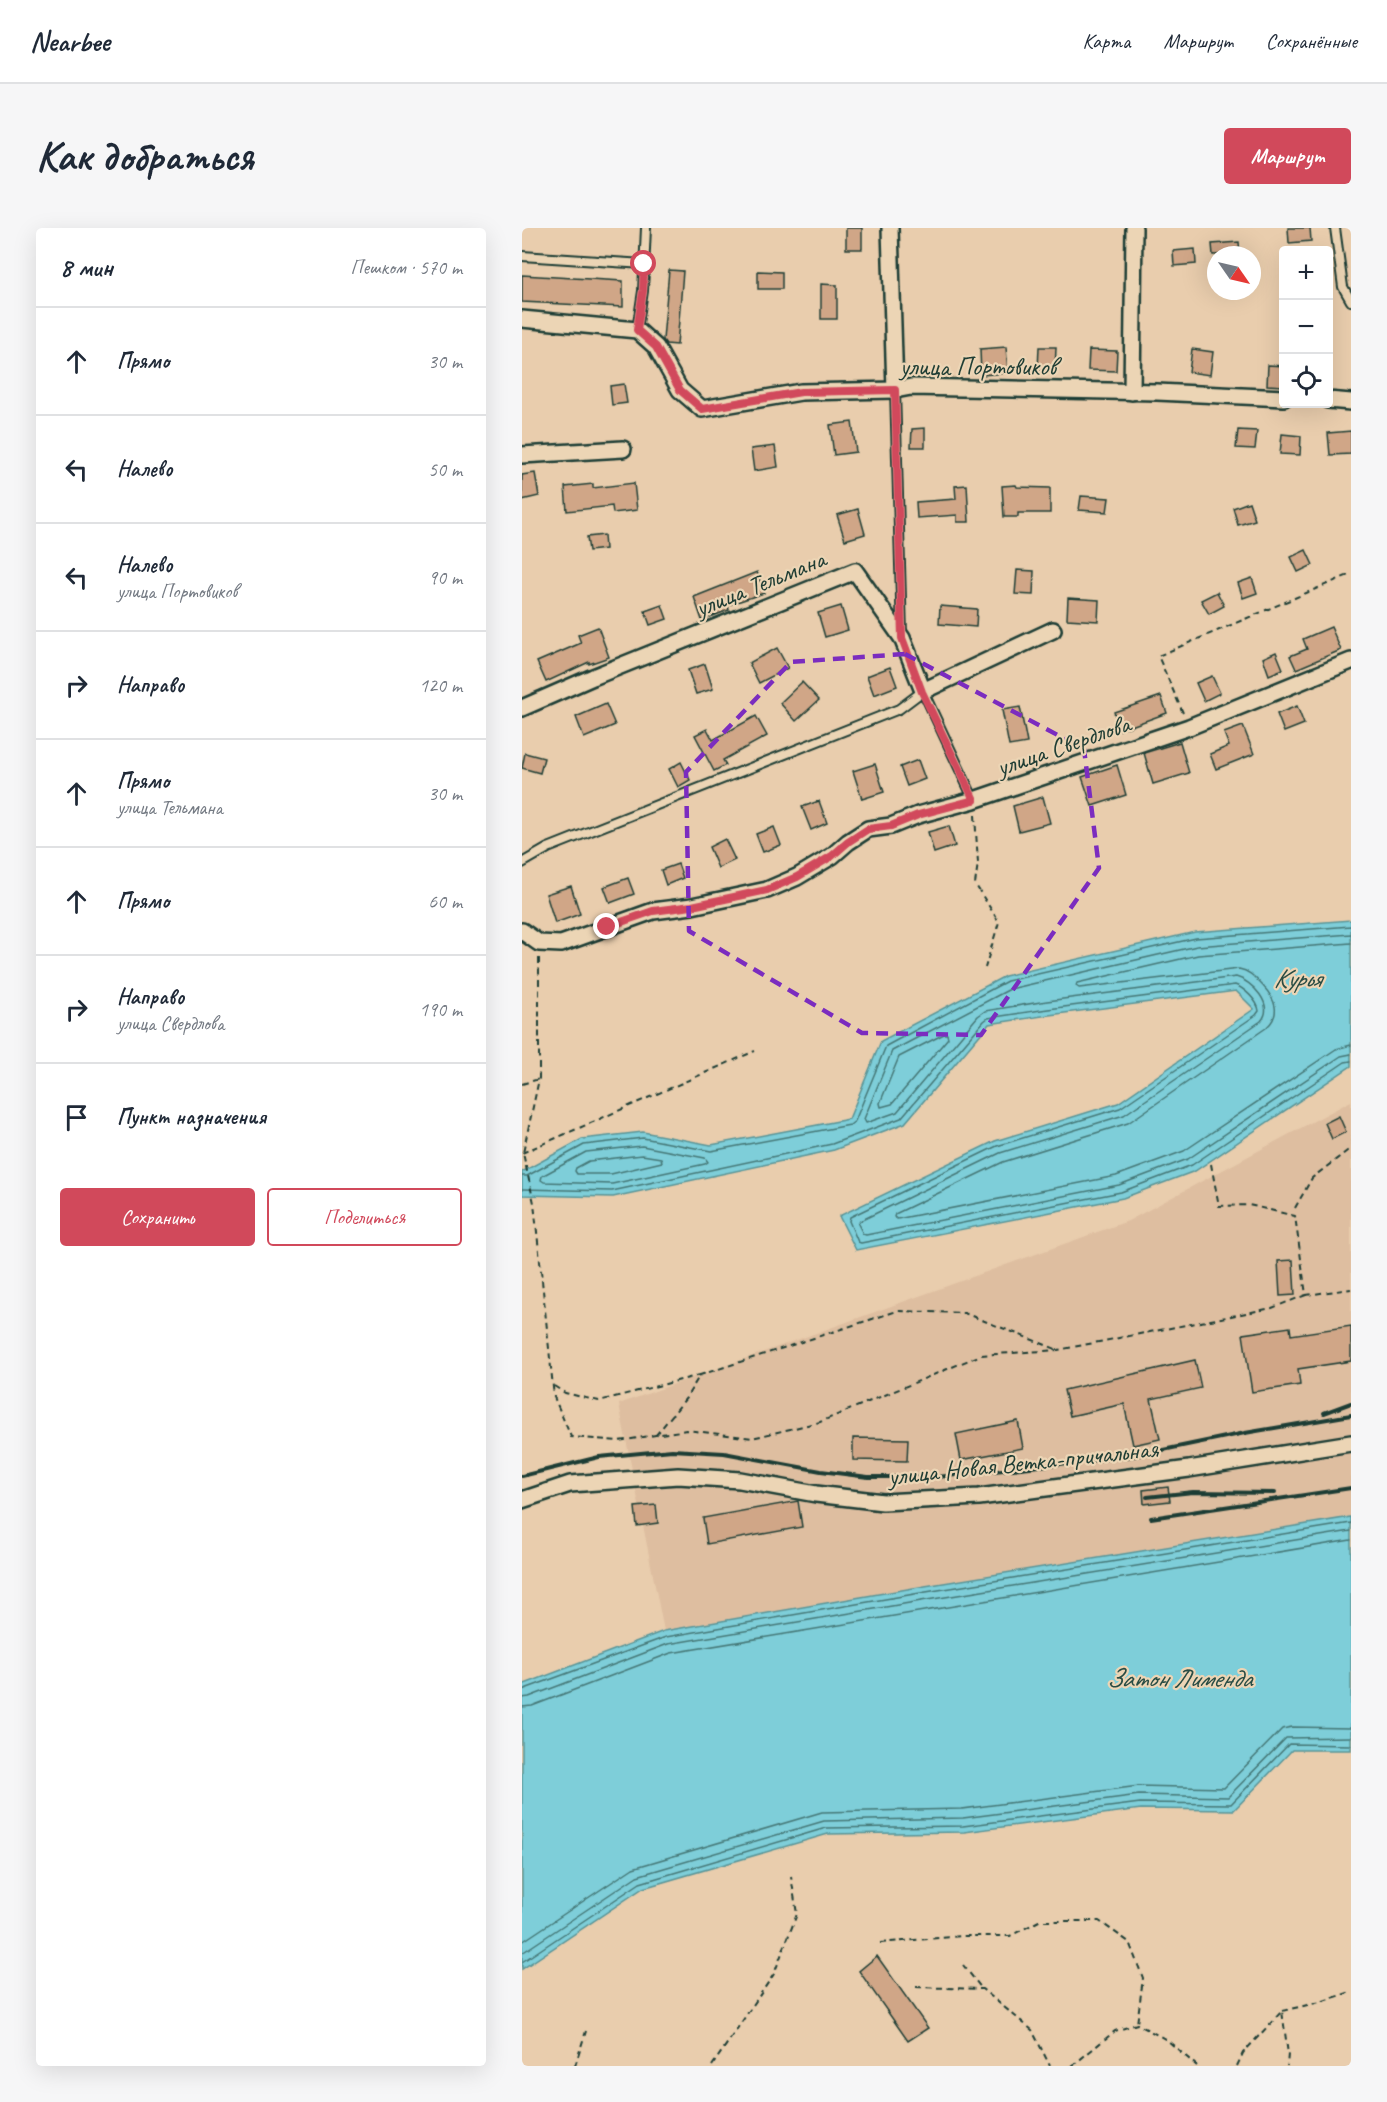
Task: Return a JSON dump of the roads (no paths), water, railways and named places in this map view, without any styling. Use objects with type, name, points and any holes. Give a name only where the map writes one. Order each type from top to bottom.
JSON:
[{"type":"street","points":[[890,228],[895,390]]},
{"type":"street","points":[[1132,392],[1134,228]]},
{"type":"street","points":[[522,319],[637,330]]},
{"type":"street","name":"улица Портовиков","points":[[637,330],[656,347],[680,390],[702,409],[801,392],[895,390],[911,387],[1279,398]]},
{"type":"street","points":[[1333,400],[1351,402]]},
{"type":"street","points":[[522,455],[623,449]]},
{"type":"street","name":"улица Тельмана","points":[[522,708],[855,571],[902,638],[922,692]]},
{"type":"street","points":[[922,692],[1053,630]]},
{"type":"street","name":"улица Свердлова","points":[[522,931],[539,943],[561,944],[653,911],[692,906],[767,890],[797,877],[832,856],[868,829],[891,826],[918,815],[974,800],[1189,727],[1351,661]]},
{"type":"street","name":"улица Новая Ветка-причальная","points":[[522,1500],[570,1484],[678,1476],[740,1480],[816,1494],[884,1502],[979,1497],[1189,1469],[1351,1443]]},
{"type":"lane","points":[[637,330],[643,291],[645,228]]},
{"type":"lane","points":[[1335,228],[1343,287],[1351,301]]},
{"type":"lane","points":[[522,256],[644,264]]},
{"type":"lane","points":[[895,390],[902,638]]},
{"type":"lane","points":[[522,863],[548,848],[899,709],[922,692],[974,800]]},
{"type":"water","name":"Курья","points":[[1351,920],[1351,1066],[1195,1171],[1123,1198],[856,1250],[839,1216],[995,1141],[1118,1103],[1254,1009],[1236,991],[989,1024],[905,1123],[834,1150],[613,1197],[522,1195],[522,1172],[582,1139],[643,1132],[711,1145],[849,1119],[881,1041],[1005,976],[1195,932]]},
{"type":"water","name":"Затон Лименда","points":[[1351,1517],[1351,1750],[1292,1750],[1234,1810],[1141,1809],[964,1832],[828,1834],[643,1888],[522,1969],[522,1685],[664,1631]]},
{"type":"railway","points":[[1324,1413],[1351,1403]]},
{"type":"railway","points":[[522,1476],[599,1457],[672,1450],[724,1453],[821,1471],[868,1477],[937,1477],[1134,1456],[1245,1433],[1351,1415]]},
{"type":"railway","points":[[1151,1518],[1351,1488]]},
{"type":"railway","points":[[1147,1497],[1193,1492],[1275,1493]]}]
